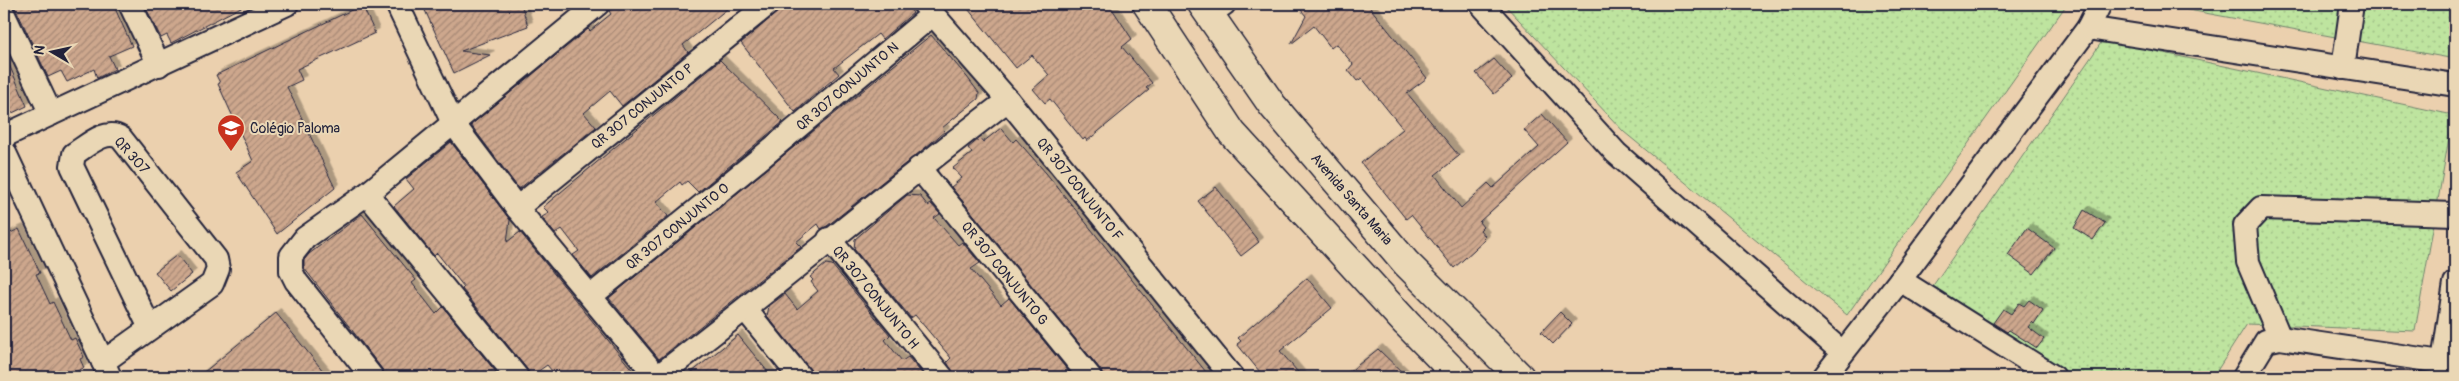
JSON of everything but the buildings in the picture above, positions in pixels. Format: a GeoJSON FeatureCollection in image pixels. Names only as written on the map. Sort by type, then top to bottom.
{"type":"FeatureCollection","features":[{"type":"Feature","properties":{"kind":"main road"},"geometry":{"type":"LineString","coordinates":[[1147,4],[1232,133],[1406,323],[1459,377]]}},
{"type":"Feature","properties":{"kind":"main road","name":"Avenida Santa Maria"},"geometry":{"type":"LineString","coordinates":[[1212,7],[1272,105],[1406,263],[1513,375]]}},
{"type":"Feature","properties":{"kind":"main road"},"geometry":{"type":"LineString","coordinates":[[1406,323],[1430,337],[1479,377]]}},
{"type":"Feature","properties":{"kind":"street"},"geometry":{"type":"LineString","coordinates":[[130,4],[159,65]]}},
{"type":"Feature","properties":{"kind":"street"},"geometry":{"type":"LineString","coordinates":[[397,4],[453,123],[517,208],[657,377],[746,310],[829,240],[1008,100]]}},
{"type":"Feature","properties":{"kind":"street"},"geometry":{"type":"LineString","coordinates":[[372,377],[296,281],[291,270],[291,256],[296,246],[366,194],[598,4]]}},
{"type":"Feature","properties":{"kind":"street","name":"QR 307 CONJUNTO P"},"geometry":{"type":"LineString","coordinates":[[517,208],[768,4]]}},
{"type":"Feature","properties":{"kind":"street"},"geometry":{"type":"LineString","coordinates":[[1481,4],[1616,153],[1842,352]]}},
{"type":"Feature","properties":{"kind":"street"},"geometry":{"type":"LineString","coordinates":[[1824,377],[1900,280],[2088,28],[2100,4]]}},
{"type":"Feature","properties":{"kind":"street"},"geometry":{"type":"LineString","coordinates":[[2343,68],[2352,4]]}},
{"type":"Feature","properties":{"kind":"street"},"geometry":{"type":"LineString","coordinates":[[4,136],[159,65],[276,6]]}},
{"type":"Feature","properties":{"kind":"street","name":"QR 307 CONJUNTO F"},"geometry":{"type":"LineString","coordinates":[[928,9],[1008,100],[1232,377]]}},
{"type":"Feature","properties":{"kind":"street","name":"QR 307 CONJUNTO N"},"geometry":{"type":"LineString","coordinates":[[763,156],[928,9]]}},
{"type":"Feature","properties":{"kind":"street"},"geometry":{"type":"LineString","coordinates":[[4,15],[51,114]]}},
{"type":"Feature","properties":{"kind":"street"},"geometry":{"type":"LineString","coordinates":[[2088,28],[2455,85]]}},
{"type":"Feature","properties":{"kind":"street","name":"QR 307"},"geometry":{"type":"LineString","coordinates":[[106,370],[150,328],[212,284],[218,269],[216,259],[121,138],[114,134],[107,134],[74,154],[72,166],[150,328]]}},
{"type":"Feature","properties":{"kind":"street"},"geometry":{"type":"LineString","coordinates":[[4,151],[106,370]]}},
{"type":"Feature","properties":{"kind":"street","name":"QR 307 CONJUNTO O"},"geometry":{"type":"LineString","coordinates":[[590,296],[763,156]]}},
{"type":"Feature","properties":{"kind":"street","name":"QR 307 CONJUNTO G"},"geometry":{"type":"LineString","coordinates":[[919,168],[1090,377]]}},
{"type":"Feature","properties":{"kind":"street"},"geometry":{"type":"LineString","coordinates":[[366,194],[517,377]]}},
{"type":"Feature","properties":{"kind":"street"},"geometry":{"type":"LineString","coordinates":[[2280,338],[2248,262],[2245,225],[2261,208],[2455,214]]}},
{"type":"Feature","properties":{"kind":"street","name":"QR 307 CONJUNTO H"},"geometry":{"type":"LineString","coordinates":[[829,240],[942,377]]}},
{"type":"Feature","properties":{"kind":"street"},"geometry":{"type":"LineString","coordinates":[[1900,280],[2054,377]]}},
{"type":"Feature","properties":{"kind":"street"},"geometry":{"type":"LineString","coordinates":[[2244,377],[2266,340],[2280,338],[2449,363],[2455,283]]}},
{"type":"Feature","properties":{"kind":"street"},"geometry":{"type":"LineString","coordinates":[[746,310],[800,377]]}},
{"type":"Feature","properties":{"kind":"green space"},"geometry":{"type":"Polygon","coordinates":[[[1504,4],[2067,4],[1847,315],[1624,132],[1504,4]]]}},
{"type":"Feature","properties":{"kind":"green space"},"geometry":{"type":"Polygon","coordinates":[[[2156,4],[2455,4],[2455,59],[2156,4]]]}},
{"type":"Feature","properties":{"kind":"green space"},"geometry":{"type":"Polygon","coordinates":[[[2103,40],[2453,115],[2415,331],[2247,324],[2213,377],[2073,377],[1932,287],[2103,40]]]}},
{"type":"Feature","properties":{"kind":"place","name":"Colégio Paloma"},"geometry":{"type":"Point","coordinates":[231,152]}}]}
